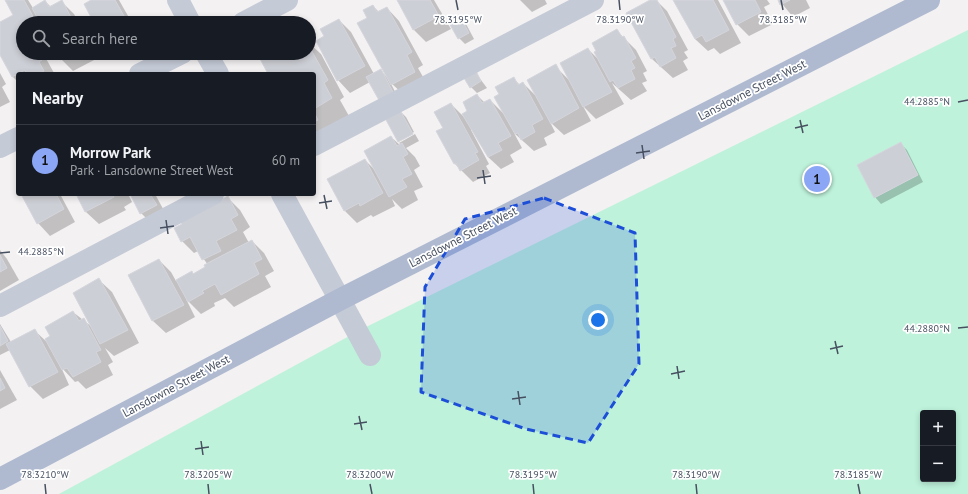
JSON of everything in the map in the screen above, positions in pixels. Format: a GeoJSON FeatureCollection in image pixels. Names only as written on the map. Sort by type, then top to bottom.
{"type":"FeatureCollection","features":[{"type":"Feature","properties":{"kind":"main road","name":"Lansdowne Street West"},"geometry":{"type":"LineString","coordinates":[[0,479],[341,299],[929,0]]}},
{"type":"Feature","properties":{"kind":"street"},"geometry":{"type":"LineString","coordinates":[[178,0],[186,16]]}},
{"type":"Feature","properties":{"kind":"street"},"geometry":{"type":"LineString","coordinates":[[256,16],[286,0]]}},
{"type":"Feature","properties":{"kind":"street"},"geometry":{"type":"LineString","coordinates":[[316,144],[593,0]]}},
{"type":"Feature","properties":{"kind":"street"},"geometry":{"type":"LineString","coordinates":[[144,72],[168,60]]}},
{"type":"Feature","properties":{"kind":"street"},"geometry":{"type":"LineString","coordinates":[[210,60],[217,72]]}},
{"type":"Feature","properties":{"kind":"street"},"geometry":{"type":"LineString","coordinates":[[0,148],[16,139]]}},
{"type":"Feature","properties":{"kind":"street"},"geometry":{"type":"LineString","coordinates":[[0,306],[209,196]]}},
{"type":"Feature","properties":{"kind":"street"},"geometry":{"type":"LineString","coordinates":[[283,196],[341,299],[370,355]]}},
{"type":"Feature","properties":{"kind":"highlighted area"},"geometry":{"type":"Polygon","coordinates":[[[544,198],[635,233],[639,364],[588,443],[526,429],[421,392],[425,287],[465,219],[544,198]]]}},
{"type":"Feature","properties":{"kind":"green space"},"geometry":{"type":"Polygon","coordinates":[[[968,30],[968,494],[59,494],[364,328],[968,30]]]}},
{"type":"Feature","properties":{"kind":"building"},"geometry":{"type":"Polygon","coordinates":[[[5,0],[24,0],[33,16],[16,16],[16,60],[42,60],[39,62],[44,71],[26,72],[25,70],[16,72],[16,75],[12,77],[0,55],[0,22],[13,15],[5,0]]]}},
{"type":"Feature","properties":{"kind":"building"},"geometry":{"type":"Polygon","coordinates":[[[45,0],[49,7],[62,0],[70,16],[36,16],[32,8],[45,0]]]}},
{"type":"Feature","properties":{"kind":"building"},"geometry":{"type":"Polygon","coordinates":[[[91,0],[115,0],[124,16],[90,16],[84,4],[91,0]]]}},
{"type":"Feature","properties":{"kind":"building"},"geometry":{"type":"Polygon","coordinates":[[[397,0],[430,0],[439,16],[413,30],[397,0]]]}},
{"type":"Feature","properties":{"kind":"building"},"geometry":{"type":"Polygon","coordinates":[[[650,0],[657,0],[676,37],[673,39],[676,46],[671,48],[676,58],[660,67],[655,57],[651,59],[626,13],[650,0]]]}},
{"type":"Feature","properties":{"kind":"building"},"geometry":{"type":"Polygon","coordinates":[[[673,0],[713,0],[729,30],[706,42],[702,35],[695,39],[673,0]]]}},
{"type":"Feature","properties":{"kind":"building"},"geometry":{"type":"Polygon","coordinates":[[[723,0],[755,0],[761,12],[736,25],[723,0]]]}},
{"type":"Feature","properties":{"kind":"building"},"geometry":{"type":"Polygon","coordinates":[[[778,0],[790,0],[780,5],[778,0]]]}},
{"type":"Feature","properties":{"kind":"building"},"geometry":{"type":"Polygon","coordinates":[[[373,5],[377,12],[387,7],[412,52],[407,55],[415,72],[391,85],[357,23],[367,18],[363,10],[373,5]]]}},
{"type":"Feature","properties":{"kind":"building"},"geometry":{"type":"Polygon","coordinates":[[[459,15],[469,33],[458,39],[448,21],[459,15]]]}},
{"type":"Feature","properties":{"kind":"building"},"geometry":{"type":"Polygon","coordinates":[[[339,19],[365,66],[337,81],[316,41],[324,36],[320,29],[339,19]]]}},
{"type":"Feature","properties":{"kind":"building"},"geometry":{"type":"Polygon","coordinates":[[[617,29],[622,37],[624,36],[636,58],[631,61],[635,68],[631,70],[635,79],[618,88],[613,80],[610,82],[594,52],[596,51],[592,43],[617,29]]]}},
{"type":"Feature","properties":{"kind":"building"},"geometry":{"type":"Polygon","coordinates":[[[588,48],[612,92],[583,107],[560,63],[588,48]]]}},
{"type":"Feature","properties":{"kind":"building"},"geometry":{"type":"Polygon","coordinates":[[[316,59],[328,80],[324,83],[332,98],[316,108],[316,72],[267,72],[261,60],[316,60],[316,59]]]}},
{"type":"Feature","properties":{"kind":"building"},"geometry":{"type":"Polygon","coordinates":[[[556,64],[579,108],[551,124],[527,80],[556,64]]]}},
{"type":"Feature","properties":{"kind":"building"},"geometry":{"type":"Polygon","coordinates":[[[381,69],[394,94],[380,102],[366,77],[381,69]]]}},
{"type":"Feature","properties":{"kind":"building"},"geometry":{"type":"Polygon","coordinates":[[[476,71],[481,81],[470,88],[464,78],[476,71]]]}},
{"type":"Feature","properties":{"kind":"building"},"geometry":{"type":"Polygon","coordinates":[[[514,77],[518,85],[523,82],[543,119],[532,125],[535,132],[521,140],[518,133],[515,134],[494,97],[499,94],[495,87],[514,77]]]}},
{"type":"Feature","properties":{"kind":"building"},"geometry":{"type":"Polygon","coordinates":[[[477,94],[482,103],[490,99],[511,136],[498,143],[502,150],[488,157],[462,114],[467,111],[463,102],[477,94]]]}},
{"type":"Feature","properties":{"kind":"building"},"geometry":{"type":"Polygon","coordinates":[[[451,103],[478,152],[475,153],[479,160],[460,171],[456,163],[454,164],[436,131],[443,128],[434,112],[451,103]]]}},
{"type":"Feature","properties":{"kind":"building"},"geometry":{"type":"Polygon","coordinates":[[[400,110],[413,134],[398,142],[385,118],[400,110]]]}},
{"type":"Feature","properties":{"kind":"building"},"geometry":{"type":"Polygon","coordinates":[[[391,136],[397,146],[402,143],[408,154],[403,157],[412,174],[402,179],[407,187],[389,197],[364,151],[391,136]]]}},
{"type":"Feature","properties":{"kind":"building"},"geometry":{"type":"Polygon","coordinates":[[[901,142],[918,175],[874,198],[857,165],[901,142]]]}},
{"type":"Feature","properties":{"kind":"building"},"geometry":{"type":"Polygon","coordinates":[[[365,159],[383,193],[360,206],[359,203],[344,211],[327,179],[365,159]]]}},
{"type":"Feature","properties":{"kind":"building"},"geometry":{"type":"Polygon","coordinates":[[[22,196],[57,196],[64,209],[37,224],[22,196]]]}},
{"type":"Feature","properties":{"kind":"building"},"geometry":{"type":"Polygon","coordinates":[[[77,196],[114,197],[85,212],[77,196]]]}},
{"type":"Feature","properties":{"kind":"building"},"geometry":{"type":"Polygon","coordinates":[[[131,196],[151,196],[157,205],[140,214],[131,196]]]}},
{"type":"Feature","properties":{"kind":"building"},"geometry":{"type":"Polygon","coordinates":[[[228,196],[238,215],[231,219],[237,230],[216,241],[221,251],[202,260],[190,237],[181,242],[174,228],[182,224],[181,222],[228,196]]]}},
{"type":"Feature","properties":{"kind":"building"},"geometry":{"type":"Polygon","coordinates":[[[252,240],[262,259],[254,263],[259,274],[221,295],[215,284],[202,291],[204,293],[188,302],[176,280],[192,271],[193,274],[205,267],[204,265],[252,240]]]}},
{"type":"Feature","properties":{"kind":"building"},"geometry":{"type":"Polygon","coordinates":[[[0,255],[7,268],[0,272],[0,255]]]}},
{"type":"Feature","properties":{"kind":"building"},"geometry":{"type":"Polygon","coordinates":[[[159,259],[184,305],[152,321],[128,275],[159,259]]]}},
{"type":"Feature","properties":{"kind":"building"},"geometry":{"type":"Polygon","coordinates":[[[99,278],[128,330],[100,344],[73,293],[99,278]]]}},
{"type":"Feature","properties":{"kind":"building"},"geometry":{"type":"Polygon","coordinates":[[[73,311],[79,321],[84,318],[101,350],[96,352],[101,362],[73,377],[67,368],[62,370],[45,339],[50,336],[45,327],[73,311]]]}},
{"type":"Feature","properties":{"kind":"building"},"geometry":{"type":"Polygon","coordinates":[[[0,326],[8,341],[0,346],[0,326]]]}},
{"type":"Feature","properties":{"kind":"building"},"geometry":{"type":"Polygon","coordinates":[[[35,329],[58,372],[29,387],[6,344],[35,329]]]}},
{"type":"Feature","properties":{"kind":"building"},"geometry":{"type":"Polygon","coordinates":[[[0,378],[5,388],[0,391],[0,378]]]}},
{"type":"Feature","properties":{"kind":"place","name":"Morrow Park"},"geometry":{"type":"Point","coordinates":[817,179]}}]}
